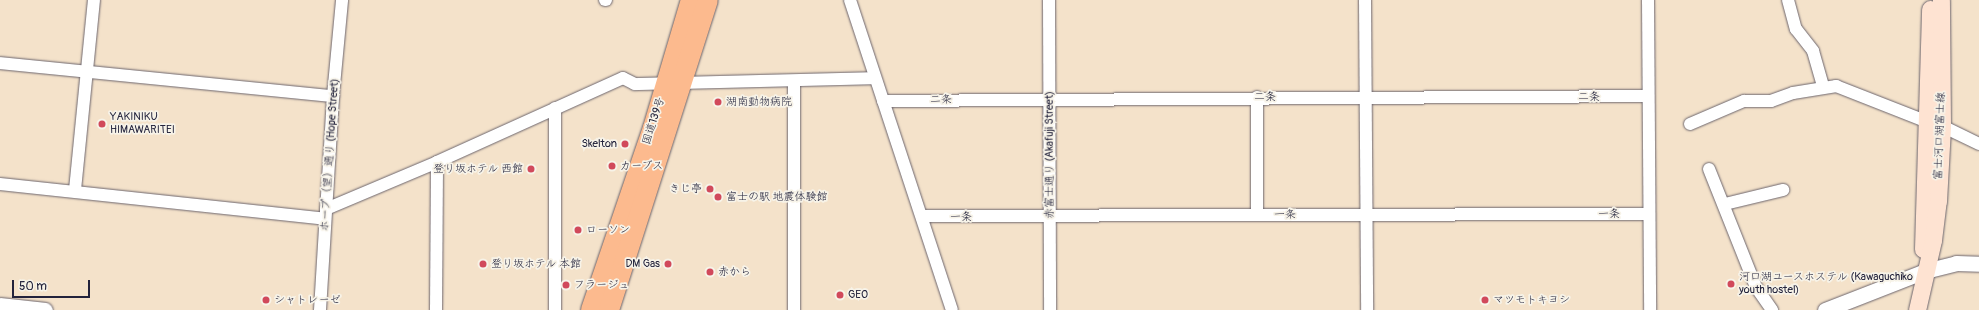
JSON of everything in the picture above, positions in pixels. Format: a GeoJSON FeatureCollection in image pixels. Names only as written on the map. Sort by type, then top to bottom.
{"type":"FeatureCollection","features":[{"type":"Feature","properties":{"kind":"highway","name":"国道139号"},"geometry":{"type":"LineString","coordinates":[[609,310],[675,83],[691,0]]}},
{"type":"Feature","properties":{"kind":"highway","name":"国道139号"},"geometry":{"type":"LineString","coordinates":[[591,310],[675,83],[708,0]]}},
{"type":"Feature","properties":{"kind":"main road","name":"富士河口湖富士線"},"geometry":{"type":"LineString","coordinates":[[1930,0],[1935,124]]}},
{"type":"Feature","properties":{"kind":"main road","name":"富士河口湖富士線"},"geometry":{"type":"LineString","coordinates":[[1918,310],[1925,271],[1922,241],[1935,124],[1941,0]]}},
{"type":"Feature","properties":{"kind":"street"},"geometry":{"type":"LineString","coordinates":[[74,190],[94,0]]}},
{"type":"Feature","properties":{"kind":"street","name":"ホープ（望）通り (Hope Street)"},"geometry":{"type":"LineString","coordinates":[[320,310],[333,96],[342,0]]}},
{"type":"Feature","properties":{"kind":"street"},"geometry":{"type":"LineString","coordinates":[[850,0],[952,310]]}},
{"type":"Feature","properties":{"kind":"street","name":"赤富士通り (Akafuji Street)"},"geometry":{"type":"LineString","coordinates":[[1049,0],[1050,310]]}},
{"type":"Feature","properties":{"kind":"street"},"geometry":{"type":"LineString","coordinates":[[1365,0],[1367,98],[1367,310]]}},
{"type":"Feature","properties":{"kind":"street"},"geometry":{"type":"LineString","coordinates":[[1648,0],[1650,310]]}},
{"type":"Feature","properties":{"kind":"street"},"geometry":{"type":"LineString","coordinates":[[1788,0],[1796,28],[1813,51],[1823,87]]}},
{"type":"Feature","properties":{"kind":"street"},"geometry":{"type":"LineString","coordinates":[[0,63],[333,96]]}},
{"type":"Feature","properties":{"kind":"street"},"geometry":{"type":"LineString","coordinates":[[0,184],[326,214],[623,78],[635,84],[875,78]]}},
{"type":"Feature","properties":{"kind":"street"},"geometry":{"type":"LineString","coordinates":[[794,81],[794,310]]}},
{"type":"Feature","properties":{"kind":"street"},"geometry":{"type":"LineString","coordinates":[[1690,124],[1744,101],[1771,101],[1793,93],[1823,87],[1845,89],[1935,124],[1979,144]]}},
{"type":"Feature","properties":{"kind":"street","name":"二条"},"geometry":{"type":"LineString","coordinates":[[883,101],[1257,97],[1367,98],[1648,96]]}},
{"type":"Feature","properties":{"kind":"street"},"geometry":{"type":"LineString","coordinates":[[1257,97],[1257,215]]}},
{"type":"Feature","properties":{"kind":"street"},"geometry":{"type":"LineString","coordinates":[[555,310],[556,108]]}},
{"type":"Feature","properties":{"kind":"street"},"geometry":{"type":"LineString","coordinates":[[436,310],[437,162]]}},
{"type":"Feature","properties":{"kind":"street"},"geometry":{"type":"LineString","coordinates":[[1709,169],[1725,204],[1736,242],[1756,287],[1772,310]]}},
{"type":"Feature","properties":{"kind":"street"},"geometry":{"type":"LineString","coordinates":[[1725,204],[1783,190]]}},
{"type":"Feature","properties":{"kind":"street","name":"一条"},"geometry":{"type":"LineString","coordinates":[[922,216],[1050,217],[1367,214],[1649,214]]}},
{"type":"Feature","properties":{"kind":"street"},"geometry":{"type":"LineString","coordinates":[[1825,310],[1925,271],[1956,263],[1979,264]]}},
{"type":"Feature","properties":{"kind":"street"},"geometry":{"type":"LineString","coordinates":[[0,305],[45,310]]}},
{"type":"Feature","properties":{"kind":"place","name":"湖南動物病院"},"geometry":{"type":"Point","coordinates":[718,102]}},
{"type":"Feature","properties":{"kind":"place","name":"YAKINIKU HIMAWARITEI"},"geometry":{"type":"Point","coordinates":[102,124]}},
{"type":"Feature","properties":{"kind":"place","name":"Skelton"},"geometry":{"type":"Point","coordinates":[625,144]}},
{"type":"Feature","properties":{"kind":"place","name":"カーブス"},"geometry":{"type":"Point","coordinates":[612,166]}},
{"type":"Feature","properties":{"kind":"place","name":"登り坂ホテル 西館"},"geometry":{"type":"Point","coordinates":[531,169]}},
{"type":"Feature","properties":{"kind":"place","name":"きじ亭"},"geometry":{"type":"Point","coordinates":[710,189]}},
{"type":"Feature","properties":{"kind":"place","name":"富士の駅 地震体験館"},"geometry":{"type":"Point","coordinates":[718,197]}},
{"type":"Feature","properties":{"kind":"place","name":"ローソン"},"geometry":{"type":"Point","coordinates":[578,230]}},
{"type":"Feature","properties":{"kind":"place","name":"登り坂ホテル 本館"},"geometry":{"type":"Point","coordinates":[483,264]}},
{"type":"Feature","properties":{"kind":"place","name":"DM Gas"},"geometry":{"type":"Point","coordinates":[668,264]}},
{"type":"Feature","properties":{"kind":"place","name":"赤から"},"geometry":{"type":"Point","coordinates":[710,272]}},
{"type":"Feature","properties":{"kind":"place","name":"河口湖ユースホステル (Kawaguchiko youth hostel)"},"geometry":{"type":"Point","coordinates":[1731,284]}},
{"type":"Feature","properties":{"kind":"place","name":"フラージュ"},"geometry":{"type":"Point","coordinates":[566,285]}},
{"type":"Feature","properties":{"kind":"place","name":"GEO"},"geometry":{"type":"Point","coordinates":[840,295]}},
{"type":"Feature","properties":{"kind":"place","name":"シャトレーゼ"},"geometry":{"type":"Point","coordinates":[266,300]}},
{"type":"Feature","properties":{"kind":"place","name":"マツモトキヨシ"},"geometry":{"type":"Point","coordinates":[1485,300]}}]}
